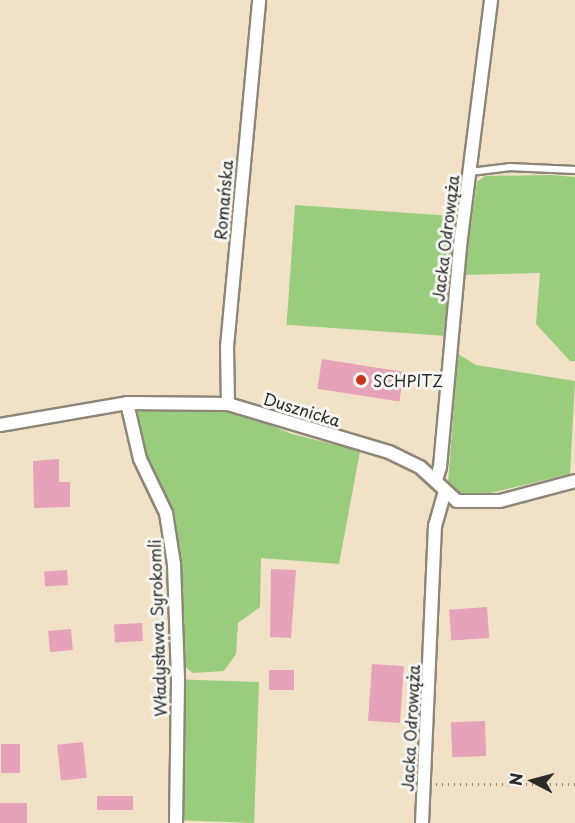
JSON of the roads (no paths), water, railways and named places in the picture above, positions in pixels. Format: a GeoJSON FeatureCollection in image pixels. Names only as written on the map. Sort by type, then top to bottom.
{"type":"FeatureCollection","features":[{"type":"Feature","properties":{"kind":"street","name":"Romańska"},"geometry":{"type":"LineString","coordinates":[[228,404],[227,347],[259,0]]}},
{"type":"Feature","properties":{"kind":"street","name":"Jacka Odrowąża"},"geometry":{"type":"LineString","coordinates":[[436,480],[440,467],[450,344],[491,0]]}},
{"type":"Feature","properties":{"kind":"street","name":"Dusznicka"},"geometry":{"type":"LineString","coordinates":[[0,425],[127,403],[228,404],[389,452],[436,480],[445,492]]}},
{"type":"Feature","properties":{"kind":"street","name":"Władysława Syrokomli"},"geometry":{"type":"LineString","coordinates":[[127,403],[140,459],[166,513],[174,564],[178,681],[176,823]]}},
{"type":"Feature","properties":{"kind":"street"},"geometry":{"type":"LineString","coordinates":[[445,492],[457,501],[476,504],[575,481]]}},
{"type":"Feature","properties":{"kind":"street","name":"Jacka Odrowąża"},"geometry":{"type":"LineString","coordinates":[[422,823],[435,526],[445,492]]}},
{"type":"Feature","properties":{"kind":"lane"},"geometry":{"type":"LineString","coordinates":[[470,172],[509,167],[575,170]]}},
{"type":"Feature","properties":{"kind":"place","name":"SCHPITZ"},"geometry":{"type":"Point","coordinates":[361,380]}}]}
